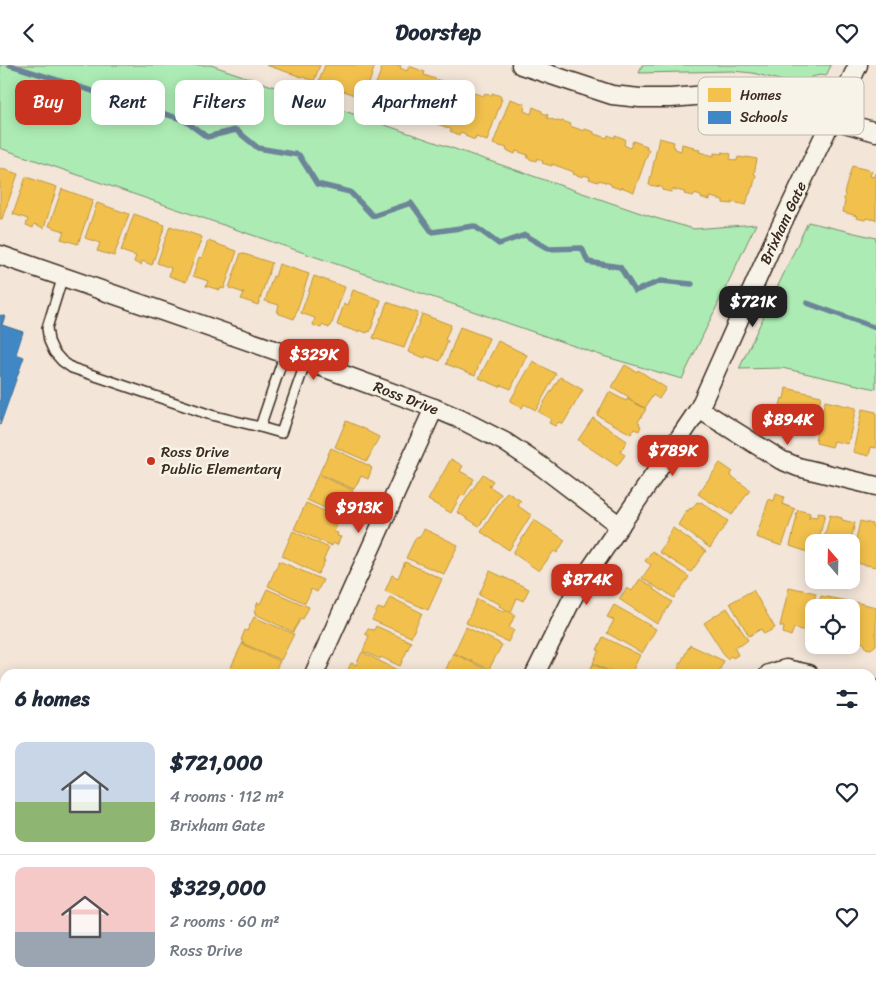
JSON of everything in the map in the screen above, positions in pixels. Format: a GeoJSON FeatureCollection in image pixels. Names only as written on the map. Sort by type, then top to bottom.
{"type":"FeatureCollection","features":[{"type":"Feature","properties":{"kind":"street"},"geometry":{"type":"LineString","coordinates":[[521,65],[612,95],[640,98],[698,95]]}},
{"type":"Feature","properties":{"kind":"street","name":"Brixham Gate"},"geometry":{"type":"LineString","coordinates":[[852,77],[858,65]]}},
{"type":"Feature","properties":{"kind":"street","name":"Brixham Gate"},"geometry":{"type":"LineString","coordinates":[[537,669],[572,599],[602,551],[700,409],[777,234],[823,135]]}},
{"type":"Feature","properties":{"kind":"street","name":"Ross Drive"},"geometry":{"type":"LineString","coordinates":[[0,255],[285,353],[434,408],[476,427],[511,446],[541,466],[620,527]]}},
{"type":"Feature","properties":{"kind":"street"},"geometry":{"type":"LineString","coordinates":[[316,669],[434,408]]}},
{"type":"Feature","properties":{"kind":"street"},"geometry":{"type":"LineString","coordinates":[[700,409],[781,460],[798,467],[876,485]]}},
{"type":"Feature","properties":{"kind":"lane"},"geometry":{"type":"LineString","coordinates":[[63,277],[47,328],[49,341],[54,352],[72,368],[211,415],[281,433],[306,361]]}},
{"type":"Feature","properties":{"kind":"lane"},"geometry":{"type":"LineString","coordinates":[[260,427],[285,353]]}},
{"type":"Feature","properties":{"kind":"green space"},"geometry":{"type":"Polygon","coordinates":[[[0,65],[211,65],[255,80],[175,80],[175,125],[264,125],[264,83],[274,87],[274,125],[344,125],[344,111],[354,114],[354,125],[385,125],[652,217],[694,229],[756,224],[682,379],[603,356],[0,148],[0,65]]]}},
{"type":"Feature","properties":{"kind":"green space"},"geometry":{"type":"Polygon","coordinates":[[[642,65],[831,65],[826,76],[811,77],[768,77],[732,71],[639,73],[642,65]]]}},
{"type":"Feature","properties":{"kind":"green space"},"geometry":{"type":"Polygon","coordinates":[[[808,222],[876,238],[876,389],[782,368],[739,369],[808,222]]]}},
{"type":"Feature","properties":{"kind":"building: Homes"},"geometry":{"type":"Polygon","coordinates":[[[266,65],[320,65],[314,80],[266,65]]]}},
{"type":"Feature","properties":{"kind":"building: Homes"},"geometry":{"type":"Polygon","coordinates":[[[325,65],[375,65],[370,80],[354,80],[354,95],[344,91],[344,80],[319,80],[325,65]]]}},
{"type":"Feature","properties":{"kind":"building: Homes"},"geometry":{"type":"Polygon","coordinates":[[[383,65],[400,65],[400,68],[407,71],[409,66],[425,72],[424,75],[438,80],[377,80],[383,65]]]}},
{"type":"Feature","properties":{"kind":"building: Homes"},"geometry":{"type":"Polygon","coordinates":[[[475,93],[483,96],[485,93],[491,96],[492,93],[501,96],[500,99],[502,99],[487,141],[476,137],[475,140],[460,132],[459,135],[450,131],[451,129],[440,125],[475,125],[475,93]]]}},
{"type":"Feature","properties":{"kind":"building: Homes"},"geometry":{"type":"Polygon","coordinates":[[[510,99],[525,104],[524,111],[531,114],[533,107],[548,115],[547,118],[571,124],[570,126],[584,131],[585,129],[607,138],[608,135],[615,138],[615,135],[625,139],[624,145],[630,148],[633,141],[647,146],[646,149],[649,150],[634,192],[621,187],[620,189],[611,186],[611,184],[599,180],[598,182],[589,179],[590,177],[584,175],[583,177],[573,174],[574,172],[552,164],[552,166],[542,163],[543,161],[537,158],[536,161],[527,158],[528,155],[516,151],[515,154],[506,150],[507,148],[493,144],[510,99]]]}},
{"type":"Feature","properties":{"kind":"building: Homes"},"geometry":{"type":"Polygon","coordinates":[[[659,138],[674,142],[673,146],[675,149],[681,151],[682,144],[694,147],[693,149],[700,150],[699,152],[714,156],[714,153],[722,154],[722,152],[731,154],[730,159],[737,161],[738,157],[757,159],[754,174],[756,175],[746,205],[732,202],[732,204],[723,203],[723,200],[710,197],[710,200],[694,194],[693,196],[684,194],[685,192],[672,189],[671,192],[662,190],[662,187],[649,185],[659,138]]]}},
{"type":"Feature","properties":{"kind":"building: Homes"},"geometry":{"type":"Polygon","coordinates":[[[852,166],[872,171],[870,176],[874,177],[876,173],[876,220],[856,218],[857,216],[843,212],[844,193],[852,166]]]}},
{"type":"Feature","properties":{"kind":"building: Homes"},"geometry":{"type":"Polygon","coordinates":[[[0,168],[18,174],[2,219],[0,219],[0,168]]]}},
{"type":"Feature","properties":{"kind":"building: Homes"},"geometry":{"type":"Polygon","coordinates":[[[26,177],[57,187],[44,228],[34,224],[33,228],[26,225],[28,219],[13,214],[26,177]]]}},
{"type":"Feature","properties":{"kind":"building: Homes"},"geometry":{"type":"Polygon","coordinates":[[[62,189],[93,200],[78,244],[61,239],[64,231],[49,226],[62,189]]]}},
{"type":"Feature","properties":{"kind":"building: Homes"},"geometry":{"type":"Polygon","coordinates":[[[97,203],[129,214],[114,256],[97,251],[100,243],[85,238],[97,203]]]}},
{"type":"Feature","properties":{"kind":"building: Homes"},"geometry":{"type":"Polygon","coordinates":[[[134,214],[165,225],[152,265],[142,261],[141,265],[134,262],[136,256],[121,251],[134,214]]]}},
{"type":"Feature","properties":{"kind":"building: Homes"},"geometry":{"type":"Polygon","coordinates":[[[170,226],[202,237],[186,282],[169,276],[171,268],[157,263],[170,226]]]}},
{"type":"Feature","properties":{"kind":"building: Homes"},"geometry":{"type":"Polygon","coordinates":[[[208,241],[237,251],[224,289],[221,288],[220,290],[206,286],[208,281],[193,276],[199,257],[202,258],[208,241]]]}},
{"type":"Feature","properties":{"kind":"building: Homes"},"geometry":{"type":"Polygon","coordinates":[[[241,253],[272,263],[258,305],[241,299],[244,293],[229,288],[241,253]]]}},
{"type":"Feature","properties":{"kind":"building: Homes"},"geometry":{"type":"Polygon","coordinates":[[[279,264],[309,274],[294,319],[277,313],[279,305],[265,301],[279,264]]]}},
{"type":"Feature","properties":{"kind":"building: Homes"},"geometry":{"type":"Polygon","coordinates":[[[314,276],[345,287],[329,328],[322,325],[321,328],[313,325],[315,318],[301,313],[314,276]]]}},
{"type":"Feature","properties":{"kind":"building: Homes"},"geometry":{"type":"Polygon","coordinates":[[[353,290],[381,300],[370,332],[368,331],[367,333],[359,330],[358,332],[337,325],[344,304],[348,305],[353,290]]]}},
{"type":"Feature","properties":{"kind":"building: Homes"},"geometry":{"type":"Polygon","coordinates":[[[387,302],[418,313],[404,348],[373,338],[387,302]]]}},
{"type":"Feature","properties":{"kind":"building: Homes"},"geometry":{"type":"Polygon","coordinates":[[[422,314],[451,325],[445,340],[448,341],[440,361],[408,352],[422,314]]]}},
{"type":"Feature","properties":{"kind":"building: Homes"},"geometry":{"type":"Polygon","coordinates":[[[460,327],[489,338],[475,375],[446,364],[460,327]]]}},
{"type":"Feature","properties":{"kind":"building: Homes"},"geometry":{"type":"Polygon","coordinates":[[[498,341],[527,355],[511,389],[501,385],[500,387],[479,378],[498,341]]]}},
{"type":"Feature","properties":{"kind":"building: Homes"},"geometry":{"type":"Polygon","coordinates":[[[533,361],[556,374],[536,410],[524,404],[522,408],[510,401],[533,361]]]}},
{"type":"Feature","properties":{"kind":"building: Homes"},"geometry":{"type":"Polygon","coordinates":[[[625,365],[637,372],[638,370],[666,388],[659,399],[653,395],[645,408],[628,399],[629,397],[612,387],[625,365]]]}},
{"type":"Feature","properties":{"kind":"building: Homes"},"geometry":{"type":"Polygon","coordinates":[[[560,377],[583,390],[563,424],[559,422],[555,426],[549,423],[551,419],[538,412],[560,377]]]}},
{"type":"Feature","properties":{"kind":"building: Homes"},"geometry":{"type":"Polygon","coordinates":[[[786,388],[821,396],[813,432],[774,423],[776,416],[780,417],[781,411],[779,410],[786,388]]]}},
{"type":"Feature","properties":{"kind":"building: Homes"},"geometry":{"type":"Polygon","coordinates":[[[609,392],[646,409],[638,422],[641,426],[639,431],[634,429],[631,434],[597,415],[609,392]]]}},
{"type":"Feature","properties":{"kind":"building: Homes"},"geometry":{"type":"Polygon","coordinates":[[[825,401],[856,408],[848,444],[834,441],[832,447],[816,443],[817,439],[815,439],[825,401]]]}},
{"type":"Feature","properties":{"kind":"building: Homes"},"geometry":{"type":"Polygon","coordinates":[[[862,409],[876,412],[876,448],[871,447],[869,456],[853,452],[862,409]]]}},
{"type":"Feature","properties":{"kind":"building: Homes"},"geometry":{"type":"Polygon","coordinates":[[[593,418],[627,441],[620,452],[625,455],[617,466],[578,440],[593,418]]]}},
{"type":"Feature","properties":{"kind":"building: Homes"},"geometry":{"type":"Polygon","coordinates":[[[346,421],[379,437],[367,461],[335,447],[346,421]]]}},
{"type":"Feature","properties":{"kind":"building: Homes"},"geometry":{"type":"Polygon","coordinates":[[[331,448],[370,466],[372,468],[368,479],[361,476],[354,489],[319,474],[331,448]]]}},
{"type":"Feature","properties":{"kind":"building: Homes"},"geometry":{"type":"Polygon","coordinates":[[[451,459],[463,466],[460,471],[474,479],[464,496],[461,495],[451,513],[428,500],[451,459]]]}},
{"type":"Feature","properties":{"kind":"building: Homes"},"geometry":{"type":"Polygon","coordinates":[[[720,463],[733,472],[730,475],[750,490],[732,515],[698,494],[720,463]]]}},
{"type":"Feature","properties":{"kind":"building: Homes"},"geometry":{"type":"Polygon","coordinates":[[[483,474],[493,481],[489,486],[501,494],[479,526],[457,512],[483,474]]]}},
{"type":"Feature","properties":{"kind":"building: Homes"},"geometry":{"type":"Polygon","coordinates":[[[318,475],[353,490],[348,504],[354,507],[349,519],[307,500],[318,475]]]}},
{"type":"Feature","properties":{"kind":"building: Homes"},"geometry":{"type":"Polygon","coordinates":[[[507,492],[521,501],[518,506],[531,515],[509,550],[481,532],[507,492]]]}},
{"type":"Feature","properties":{"kind":"building: Homes"},"geometry":{"type":"Polygon","coordinates":[[[776,494],[784,497],[782,504],[795,509],[782,546],[756,537],[769,499],[774,501],[776,494]]]}},
{"type":"Feature","properties":{"kind":"building: Homes"},"geometry":{"type":"Polygon","coordinates":[[[697,502],[701,502],[728,521],[710,548],[678,525],[687,510],[692,509],[697,502]]]}},
{"type":"Feature","properties":{"kind":"building: Homes"},"geometry":{"type":"Polygon","coordinates":[[[306,503],[340,518],[334,532],[338,533],[337,536],[341,537],[337,545],[333,543],[332,546],[294,529],[306,503]]]}},
{"type":"Feature","properties":{"kind":"building: Homes"},"geometry":{"type":"Polygon","coordinates":[[[798,510],[810,513],[809,519],[810,516],[817,517],[818,513],[825,514],[820,534],[805,534],[805,551],[790,546],[798,510]]]}},
{"type":"Feature","properties":{"kind":"building: Homes"},"geometry":{"type":"Polygon","coordinates":[[[830,515],[855,523],[852,534],[825,534],[830,515]]]}},
{"type":"Feature","properties":{"kind":"building: Homes"},"geometry":{"type":"Polygon","coordinates":[[[534,520],[565,540],[557,553],[554,551],[539,571],[513,553],[534,520]]]}},
{"type":"Feature","properties":{"kind":"building: Homes"},"geometry":{"type":"Polygon","coordinates":[[[860,521],[876,527],[876,567],[860,564],[860,534],[857,534],[860,521]]]}},
{"type":"Feature","properties":{"kind":"building: Homes"},"geometry":{"type":"Polygon","coordinates":[[[673,528],[706,551],[691,572],[659,552],[668,540],[666,539],[673,528]]]}},
{"type":"Feature","properties":{"kind":"building: Homes"},"geometry":{"type":"Polygon","coordinates":[[[424,529],[458,545],[444,574],[406,558],[416,537],[419,538],[424,529]]]}},
{"type":"Feature","properties":{"kind":"building: Homes"},"geometry":{"type":"Polygon","coordinates":[[[293,531],[329,548],[318,574],[282,556],[293,531]]]}},
{"type":"Feature","properties":{"kind":"building: Homes"},"geometry":{"type":"Polygon","coordinates":[[[652,551],[689,577],[674,598],[642,578],[651,565],[645,561],[652,551]]]}},
{"type":"Feature","properties":{"kind":"building: Homes"},"geometry":{"type":"Polygon","coordinates":[[[279,561],[323,580],[317,592],[311,589],[305,603],[268,586],[279,561]]]}},
{"type":"Feature","properties":{"kind":"building: Homes"},"geometry":{"type":"Polygon","coordinates":[[[405,562],[442,579],[428,610],[385,591],[392,575],[398,578],[405,562]]]}},
{"type":"Feature","properties":{"kind":"building: Homes"},"geometry":{"type":"Polygon","coordinates":[[[490,571],[529,589],[523,601],[517,598],[511,612],[499,606],[500,604],[479,595],[490,571]]]}},
{"type":"Feature","properties":{"kind":"building: Homes"},"geometry":{"type":"Polygon","coordinates":[[[640,579],[672,602],[657,624],[619,599],[627,588],[632,591],[640,579]]]}},
{"type":"Feature","properties":{"kind":"building: Homes"},"geometry":{"type":"Polygon","coordinates":[[[789,587],[816,593],[815,599],[805,599],[805,631],[794,628],[791,636],[783,633],[784,627],[780,626],[789,587]]]}},
{"type":"Feature","properties":{"kind":"building: Homes"},"geometry":{"type":"Polygon","coordinates":[[[267,589],[309,607],[303,619],[300,618],[293,632],[255,614],[258,602],[260,604],[267,589]]]}},
{"type":"Feature","properties":{"kind":"building: Homes"},"geometry":{"type":"Polygon","coordinates":[[[753,590],[775,628],[764,634],[761,629],[749,636],[730,603],[753,590]]]}},
{"type":"Feature","properties":{"kind":"building: Homes"},"geometry":{"type":"Polygon","coordinates":[[[821,596],[837,599],[820,599],[821,596]]]}},
{"type":"Feature","properties":{"kind":"building: Homes"},"geometry":{"type":"Polygon","coordinates":[[[390,597],[422,613],[411,637],[372,620],[378,608],[384,610],[390,597]]]}},
{"type":"Feature","properties":{"kind":"building: Homes"},"geometry":{"type":"Polygon","coordinates":[[[477,599],[515,615],[509,628],[514,630],[508,642],[466,623],[477,599]]]}},
{"type":"Feature","properties":{"kind":"building: Homes"},"geometry":{"type":"Polygon","coordinates":[[[860,603],[876,607],[876,645],[871,649],[866,648],[864,643],[860,642],[860,603]]]}},
{"type":"Feature","properties":{"kind":"building: Homes"},"geometry":{"type":"Polygon","coordinates":[[[614,605],[656,629],[642,653],[607,633],[614,620],[607,617],[614,605]]]}},
{"type":"Feature","properties":{"kind":"building: Homes"},"geometry":{"type":"Polygon","coordinates":[[[727,608],[748,640],[740,646],[734,647],[738,655],[727,659],[704,623],[727,608]]]}},
{"type":"Feature","properties":{"kind":"building: Homes"},"geometry":{"type":"Polygon","coordinates":[[[254,617],[294,634],[281,660],[242,643],[243,641],[241,640],[245,630],[247,631],[254,617]]]}},
{"type":"Feature","properties":{"kind":"building: Homes"},"geometry":{"type":"Polygon","coordinates":[[[376,626],[411,642],[400,666],[363,651],[369,636],[365,634],[368,629],[374,630],[376,626]]]}},
{"type":"Feature","properties":{"kind":"building: Homes"},"geometry":{"type":"Polygon","coordinates":[[[466,627],[502,645],[489,669],[454,653],[466,627]]]}},
{"type":"Feature","properties":{"kind":"building: Homes"},"geometry":{"type":"Polygon","coordinates":[[[603,637],[640,655],[633,669],[605,669],[593,663],[599,650],[597,650],[603,637]]]}},
{"type":"Feature","properties":{"kind":"building: Homes"},"geometry":{"type":"Polygon","coordinates":[[[242,644],[280,661],[276,669],[230,669],[242,644]]]}},
{"type":"Feature","properties":{"kind":"building: Homes"},"geometry":{"type":"Polygon","coordinates":[[[690,645],[724,661],[720,669],[678,668],[690,645]]]}},
{"type":"Feature","properties":{"kind":"building: Homes"},"geometry":{"type":"Polygon","coordinates":[[[362,652],[395,669],[348,669],[351,663],[356,665],[362,652]]]}},
{"type":"Feature","properties":{"kind":"building: Homes"},"geometry":{"type":"Polygon","coordinates":[[[453,653],[485,669],[446,669],[453,653]]]}},
{"type":"Feature","properties":{"kind":"building: Homes"},"geometry":{"type":"Polygon","coordinates":[[[593,664],[602,669],[590,669],[593,664]]]}},
{"type":"Feature","properties":{"kind":"building: Schools"},"geometry":{"type":"Polygon","coordinates":[[[0,315],[5,316],[2,325],[23,332],[16,354],[24,357],[0,425],[0,315]]]}},
{"type":"Feature","properties":{"kind":"waterway"},"geometry":{"type":"LineString","coordinates":[[10,65],[184,120],[207,137],[236,130],[258,148],[299,155],[317,184],[350,192],[373,216],[411,203],[432,232],[474,226],[499,244],[525,235],[549,249],[582,248],[588,262],[620,267],[635,291],[661,281],[692,284]]}},
{"type":"Feature","properties":{"kind":"waterway"},"geometry":{"type":"LineString","coordinates":[[807,303],[876,328]]}},
{"type":"Feature","properties":{"kind":"place","name":"Ross Drive Public Elementary"},"geometry":{"type":"Point","coordinates":[151,461]}}]}
